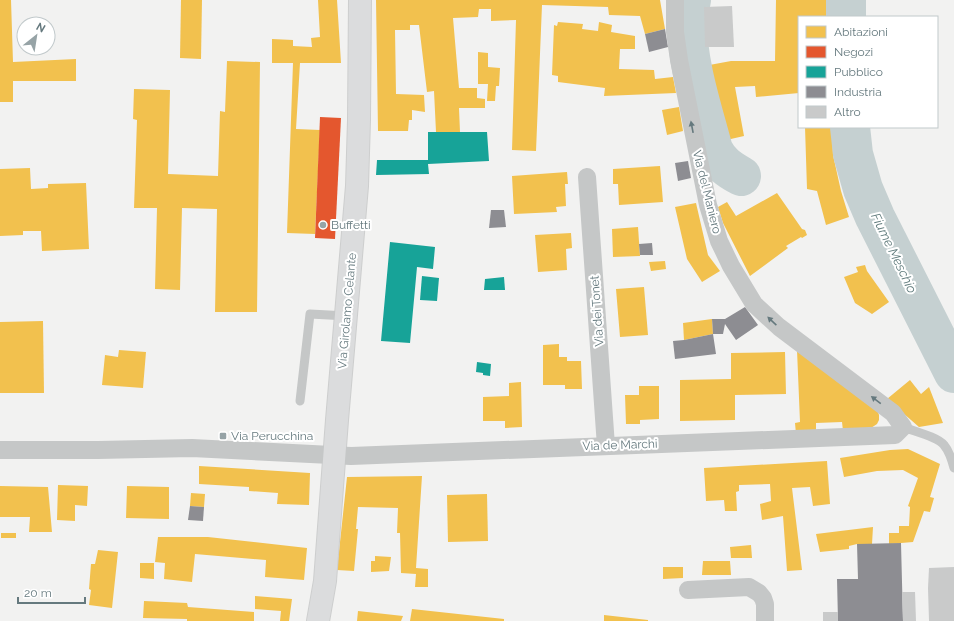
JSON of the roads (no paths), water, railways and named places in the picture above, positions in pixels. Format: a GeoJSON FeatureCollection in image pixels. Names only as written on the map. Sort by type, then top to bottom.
{"type":"FeatureCollection","features":[{"type":"Feature","properties":{"kind":"main road","name":"Via Girolamo Celante"},"geometry":{"type":"LineString","coordinates":[[318,621],[325,581],[357,179],[360,0]]}},
{"type":"Feature","properties":{"kind":"street","name":"Via del Maniero"},"geometry":{"type":"LineString","coordinates":[[675,0],[675,32],[678,60],[708,204],[719,240],[731,266],[754,304],[774,322],[893,413],[903,427]]}},
{"type":"Feature","properties":{"kind":"street","name":"Via dei Tonet"},"geometry":{"type":"LineString","coordinates":[[587,177],[606,446]]}},
{"type":"Feature","properties":{"kind":"street","name":"Via de Marchi"},"geometry":{"type":"LineString","coordinates":[[334,455],[351,456],[895,435],[903,427]]}},
{"type":"Feature","properties":{"kind":"street"},"geometry":{"type":"LineString","coordinates":[[0,450],[192,448],[334,455]]}},
{"type":"Feature","properties":{"kind":"street"},"geometry":{"type":"LineString","coordinates":[[688,590],[749,587],[759,593],[763,598],[765,604],[765,621]]}},
{"type":"Feature","properties":{"kind":"lane"},"geometry":{"type":"LineString","coordinates":[[300,401],[310,314],[347,316]]}},
{"type":"Feature","properties":{"kind":"lane"},"geometry":{"type":"LineString","coordinates":[[903,427],[938,440],[944,444],[952,460],[954,468]]}},
{"type":"Feature","properties":{"kind":"waterway"},"geometry":{"type":"LineString","coordinates":[[691,0],[687,21],[692,70],[713,150],[718,159],[732,171],[741,176]]}},
{"type":"Feature","properties":{"kind":"waterway","name":"Fiume Meschio"},"geometry":{"type":"LineString","coordinates":[[846,0],[846,16]]}},
{"type":"Feature","properties":{"kind":"waterway","name":"Fiume Meschio"},"geometry":{"type":"LineString","coordinates":[[850,128],[853,154],[863,189],[875,217],[954,373]]}},
{"type":"Feature","properties":{"kind":"place","name":"Buffetti"},"geometry":{"type":"Point","coordinates":[323,225]}},
{"type":"Feature","properties":{"kind":"place","name":"Via Perucchina"},"geometry":{"type":"Point","coordinates":[223,436]}}]}
